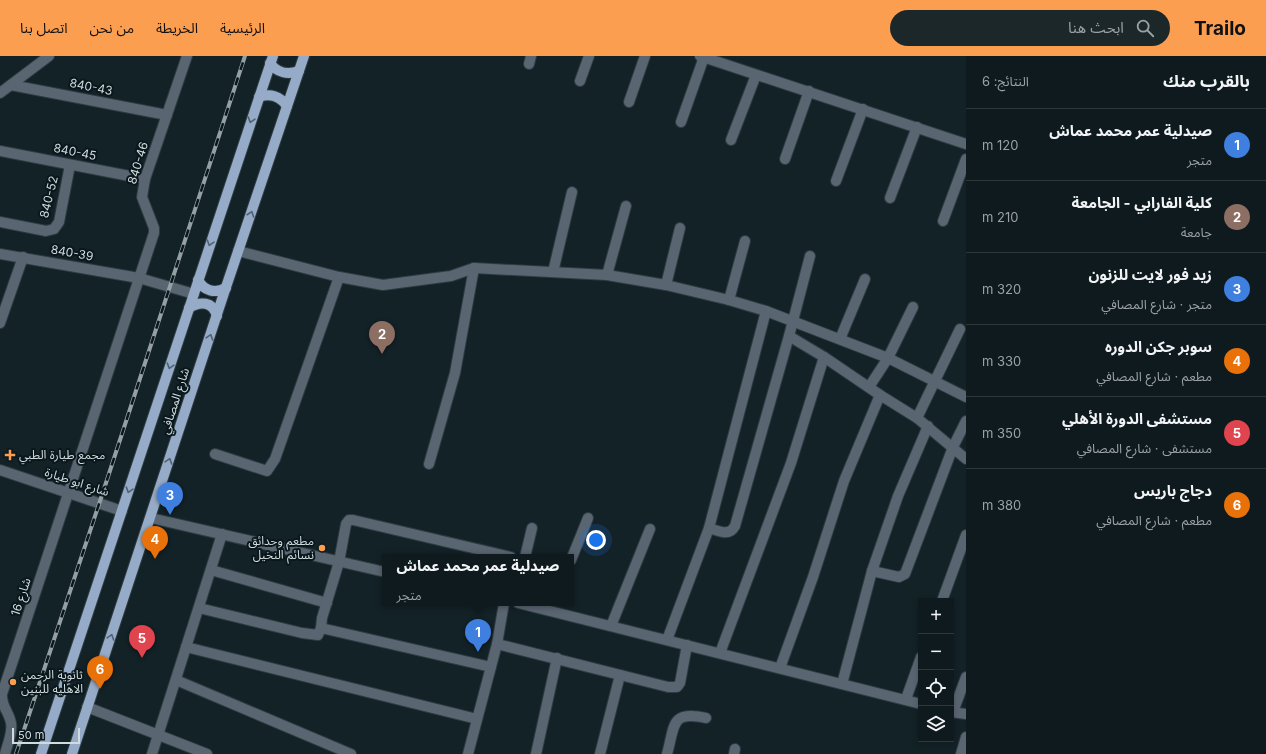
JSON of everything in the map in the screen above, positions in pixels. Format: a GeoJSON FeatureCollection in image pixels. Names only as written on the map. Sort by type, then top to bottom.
{"type":"FeatureCollection","features":[{"type":"Feature","properties":{"kind":"main road","name":"شارع المصافي"},"geometry":{"type":"LineString","coordinates":[[72,754],[304,56]]}},
{"type":"Feature","properties":{"kind":"main road","name":"شارع المصافي"},"geometry":{"type":"LineString","coordinates":[[41,754],[271,59]]}},
{"type":"Feature","properties":{"kind":"main road"},"geometry":{"type":"LineString","coordinates":[[271,59],[276,69],[281,72],[293,73],[299,71]]}},
{"type":"Feature","properties":{"kind":"main road"},"geometry":{"type":"LineString","coordinates":[[259,97],[267,95],[273,96],[283,101],[287,106]]}},
{"type":"Feature","properties":{"kind":"main road"},"geometry":{"type":"LineString","coordinates":[[198,280],[201,286],[212,291],[220,291],[226,288]]}},
{"type":"Feature","properties":{"kind":"main road"},"geometry":{"type":"LineString","coordinates":[[189,308],[196,304],[204,303],[214,309],[217,316]]}},
{"type":"Feature","properties":{"kind":"street"},"geometry":{"type":"LineString","coordinates":[[0,93],[49,56]]}},
{"type":"Feature","properties":{"kind":"street","name":"840-46"},"geometry":{"type":"LineString","coordinates":[[69,493],[154,234],[154,228],[142,197],[145,179],[187,56]]}},
{"type":"Feature","properties":{"kind":"street"},"geometry":{"type":"LineString","coordinates":[[580,81],[589,56]]}},
{"type":"Feature","properties":{"kind":"street"},"geometry":{"type":"LineString","coordinates":[[629,102],[645,56]]}},
{"type":"Feature","properties":{"kind":"street"},"geometry":{"type":"LineString","coordinates":[[681,122],[702,57],[966,144]]}},
{"type":"Feature","properties":{"kind":"street"},"geometry":{"type":"LineString","coordinates":[[731,140],[756,75]]}},
{"type":"Feature","properties":{"kind":"street","name":"840-43"},"geometry":{"type":"LineString","coordinates":[[11,85],[167,115]]}},
{"type":"Feature","properties":{"kind":"street"},"geometry":{"type":"LineString","coordinates":[[785,159],[809,91]]}},
{"type":"Feature","properties":{"kind":"street"},"geometry":{"type":"LineString","coordinates":[[836,181],[863,109]]}},
{"type":"Feature","properties":{"kind":"street"},"geometry":{"type":"LineString","coordinates":[[890,198],[917,127]]}},
{"type":"Feature","properties":{"kind":"street","name":"840-45"},"geometry":{"type":"LineString","coordinates":[[0,151],[145,179]]}},
{"type":"Feature","properties":{"kind":"street"},"geometry":{"type":"LineString","coordinates":[[943,221],[966,158]]}},
{"type":"Feature","properties":{"kind":"street","name":"840-52"},"geometry":{"type":"LineString","coordinates":[[0,222],[46,231],[54,229],[58,222],[70,165]]}},
{"type":"Feature","properties":{"kind":"street"},"geometry":{"type":"LineString","coordinates":[[552,272],[572,192]]}},
{"type":"Feature","properties":{"kind":"street"},"geometry":{"type":"LineString","coordinates":[[607,275],[626,206]]}},
{"type":"Feature","properties":{"kind":"street"},"geometry":{"type":"LineString","coordinates":[[666,285],[680,228]]}},
{"type":"Feature","properties":{"kind":"street"},"geometry":{"type":"LineString","coordinates":[[729,300],[745,241]]}},
{"type":"Feature","properties":{"kind":"street"},"geometry":{"type":"LineString","coordinates":[[238,251],[339,277],[383,285],[451,276],[474,268],[607,275],[666,285],[766,310],[888,358],[966,397]]}},
{"type":"Feature","properties":{"kind":"street","name":"840-39"},"geometry":{"type":"LineString","coordinates":[[0,254],[139,278],[194,294]]}},
{"type":"Feature","properties":{"kind":"street"},"geometry":{"type":"LineString","coordinates":[[709,528],[728,533],[732,531],[735,526],[810,256]]}},
{"type":"Feature","properties":{"kind":"street"},"geometry":{"type":"LineString","coordinates":[[0,323],[23,258]]}},
{"type":"Feature","properties":{"kind":"street"},"geometry":{"type":"LineString","coordinates":[[429,464],[454,373],[474,268]]}},
{"type":"Feature","properties":{"kind":"street"},"geometry":{"type":"LineString","coordinates":[[215,454],[267,471],[275,458],[339,277]]}},
{"type":"Feature","properties":{"kind":"street"},"geometry":{"type":"LineString","coordinates":[[840,339],[865,279]]}},
{"type":"Feature","properties":{"kind":"street"},"geometry":{"type":"LineString","coordinates":[[869,387],[888,358],[913,307]]}},
{"type":"Feature","properties":{"kind":"street"},"geometry":{"type":"LineString","coordinates":[[667,640],[709,528],[766,310]]}},
{"type":"Feature","properties":{"kind":"street"},"geometry":{"type":"LineString","coordinates":[[917,418],[960,329]]}},
{"type":"Feature","properties":{"kind":"street"},"geometry":{"type":"LineString","coordinates":[[789,336],[917,418],[966,459]]}},
{"type":"Feature","properties":{"kind":"street"},"geometry":{"type":"LineString","coordinates":[[720,653],[791,463],[824,357]]}},
{"type":"Feature","properties":{"kind":"street"},"geometry":{"type":"LineString","coordinates":[[780,668],[813,577],[844,481],[880,395]]}},
{"type":"Feature","properties":{"kind":"street"},"geometry":{"type":"LineString","coordinates":[[872,571],[899,577],[905,574],[953,447],[966,421]]}},
{"type":"Feature","properties":{"kind":"street"},"geometry":{"type":"LineString","coordinates":[[842,684],[872,571],[898,496],[928,426]]}},
{"type":"Feature","properties":{"kind":"street","name":"شارع ابو طيارة"},"geometry":{"type":"LineString","coordinates":[[0,470],[122,511]]}},
{"type":"Feature","properties":{"kind":"street","name":"شارع 16"},"geometry":{"type":"LineString","coordinates":[[5,754],[12,730],[9,716],[1,699],[2,694],[69,493]]}},
{"type":"Feature","properties":{"kind":"street"},"geometry":{"type":"LineString","coordinates":[[151,518],[382,571]]}},
{"type":"Feature","properties":{"kind":"street"},"geometry":{"type":"LineString","coordinates":[[573,554],[588,518]]}},
{"type":"Feature","properties":{"kind":"street"},"geometry":{"type":"LineString","coordinates":[[199,608],[302,633],[318,635],[339,562],[346,524],[349,520],[498,554]]}},
{"type":"Feature","properties":{"kind":"street"},"geometry":{"type":"LineString","coordinates":[[527,554],[532,528]]}},
{"type":"Feature","properties":{"kind":"street"},"geometry":{"type":"LineString","coordinates":[[611,626],[650,529]]}},
{"type":"Feature","properties":{"kind":"street"},"geometry":{"type":"LineString","coordinates":[[152,754],[222,534]]}},
{"type":"Feature","properties":{"kind":"street"},"geometry":{"type":"LineString","coordinates":[[943,598],[966,535]]}},
{"type":"Feature","properties":{"kind":"street"},"geometry":{"type":"LineString","coordinates":[[211,570],[327,603]]}},
{"type":"Feature","properties":{"kind":"street"},"geometry":{"type":"LineString","coordinates":[[470,754],[497,644],[503,606]]}},
{"type":"Feature","properties":{"kind":"street"},"geometry":{"type":"LineString","coordinates":[[553,607],[611,626],[918,703]]}},
{"type":"Feature","properties":{"kind":"street"},"geometry":{"type":"LineString","coordinates":[[321,628],[491,667]]}},
{"type":"Feature","properties":{"kind":"street"},"geometry":{"type":"LineString","coordinates":[[497,644],[668,687],[677,687],[680,683],[687,645]]}},
{"type":"Feature","properties":{"kind":"street"},"geometry":{"type":"LineString","coordinates":[[186,647],[478,719]]}},
{"type":"Feature","properties":{"kind":"street"},"geometry":{"type":"LineString","coordinates":[[536,754],[557,658]]}},
{"type":"Feature","properties":{"kind":"street"},"geometry":{"type":"LineString","coordinates":[[906,699],[918,666]]}},
{"type":"Feature","properties":{"kind":"street"},"geometry":{"type":"LineString","coordinates":[[600,754],[620,675]]}},
{"type":"Feature","properties":{"kind":"street"},"geometry":{"type":"LineString","coordinates":[[954,707],[966,677]]}},
{"type":"Feature","properties":{"kind":"street"},"geometry":{"type":"LineString","coordinates":[[176,680],[351,754]]}},
{"type":"Feature","properties":{"kind":"street"},"geometry":{"type":"LineString","coordinates":[[87,707],[207,754]]}},
{"type":"Feature","properties":{"kind":"street"},"geometry":{"type":"LineString","coordinates":[[954,712],[966,714]]}},
{"type":"Feature","properties":{"kind":"street"},"geometry":{"type":"LineString","coordinates":[[667,754],[676,722],[681,717],[687,715],[706,718]]}},
{"type":"Feature","properties":{"kind":"street"},"geometry":{"type":"LineString","coordinates":[[961,754],[966,737]]}},
{"type":"Feature","properties":{"kind":"railway"},"geometry":{"type":"LineString","coordinates":[[16,754],[245,56]]}},
{"type":"Feature","properties":{"kind":"place","name":"كلية الفارابي - الجامعة"},"geometry":{"type":"Point","coordinates":[382,354]}},
{"type":"Feature","properties":{"kind":"place","name":"مجمع طيارة الطبي"},"geometry":{"type":"Point","coordinates":[10,455]}},
{"type":"Feature","properties":{"kind":"place","name":"زيد فور لايت للزنون"},"geometry":{"type":"Point","coordinates":[170,515]}},
{"type":"Feature","properties":{"kind":"place","name":"مطعم وحدائق نسائم النخيل"},"geometry":{"type":"Point","coordinates":[322,548]}},
{"type":"Feature","properties":{"kind":"place","name":"سوبر جكن الدوره"},"geometry":{"type":"Point","coordinates":[155,559]}},
{"type":"Feature","properties":{"kind":"place","name":"صيدلية عمر محمد عماش"},"geometry":{"type":"Point","coordinates":[478,652]}},
{"type":"Feature","properties":{"kind":"place","name":"مستشفى الدورة الأهلي"},"geometry":{"type":"Point","coordinates":[142,658]}},
{"type":"Feature","properties":{"kind":"place","name":"ثانوية الرحمن الاهليه للبنين"},"geometry":{"type":"Point","coordinates":[13,682]}},
{"type":"Feature","properties":{"kind":"place","name":"دجاج باريس"},"geometry":{"type":"Point","coordinates":[100,689]}}]}
